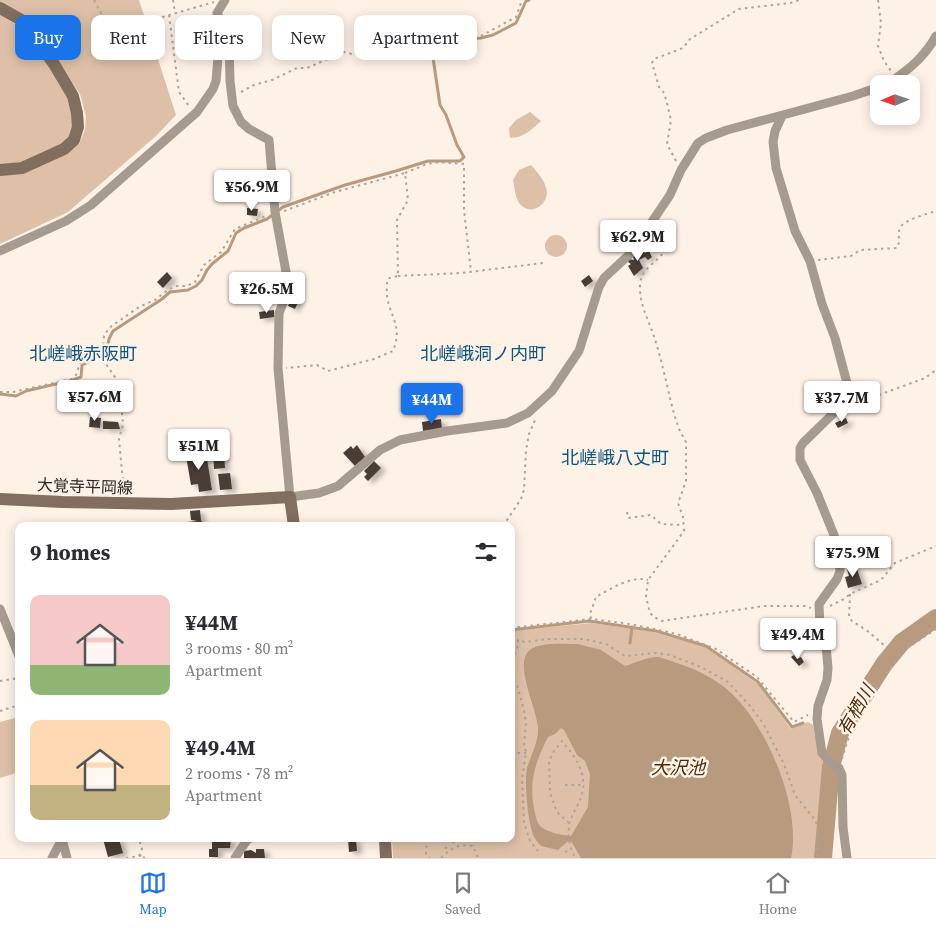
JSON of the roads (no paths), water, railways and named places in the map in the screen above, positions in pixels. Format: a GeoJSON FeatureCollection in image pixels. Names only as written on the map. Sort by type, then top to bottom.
{"type":"FeatureCollection","features":[{"type":"Feature","properties":{"kind":"main road"},"geometry":{"type":"LineString","coordinates":[[0,8],[25,22],[54,64],[73,96],[78,127],[74,140],[64,149],[22,168],[0,170]]}},
{"type":"Feature","properties":{"kind":"main road"},"geometry":{"type":"LineString","coordinates":[[290,497],[293,522]]}},
{"type":"Feature","properties":{"kind":"main road","name":"大覚寺平岡線"},"geometry":{"type":"LineString","coordinates":[[0,499],[171,504],[290,497]]}},
{"type":"Feature","properties":{"kind":"main road"},"geometry":{"type":"LineString","coordinates":[[385,842],[386,858]]}},
{"type":"Feature","properties":{"kind":"street"},"geometry":{"type":"LineString","coordinates":[[0,251],[66,221],[91,205],[195,114],[213,90],[216,81],[218,48],[217,13],[225,0]]}},
{"type":"Feature","properties":{"kind":"street"},"geometry":{"type":"LineString","coordinates":[[217,13],[229,38],[233,106],[241,122],[249,129],[269,140],[275,213],[286,272],[287,293],[279,313],[278,368],[290,497],[319,493],[338,486],[391,443],[447,431],[507,423],[528,413],[552,391],[579,351],[599,287],[604,278],[631,253],[670,195],[681,170],[698,143],[727,130],[870,90]]}},
{"type":"Feature","properties":{"kind":"street"},"geometry":{"type":"LineString","coordinates":[[901,75],[910,69],[928,50],[936,36]]}},
{"type":"Feature","properties":{"kind":"street"},"geometry":{"type":"LineString","coordinates":[[782,116],[775,131],[773,142],[776,168],[795,231],[810,261],[848,383],[848,393],[844,403],[800,448],[802,465],[834,535],[839,558],[840,571],[832,588],[819,604],[818,610],[820,628],[826,645],[828,668],[827,680],[817,718],[822,753],[830,762],[839,767],[842,774],[843,828],[847,858]]}},
{"type":"Feature","properties":{"kind":"street"},"geometry":{"type":"LineString","coordinates":[[0,609],[15,646]]}},
{"type":"Feature","properties":{"kind":"street"},"geometry":{"type":"LineString","coordinates":[[52,858],[60,842]]}},
{"type":"Feature","properties":{"kind":"street"},"geometry":{"type":"LineString","coordinates":[[63,842],[66,858]]}},
{"type":"Feature","properties":{"kind":"street"},"geometry":{"type":"LineString","coordinates":[[235,858],[246,842]]}},
{"type":"Feature","properties":{"kind":"water","name":"大沢池"},"geometry":{"type":"Polygon","coordinates":[[[551,644],[578,644],[601,650],[625,666],[649,658],[663,658],[706,675],[730,692],[757,725],[779,769],[791,816],[793,838],[791,858],[581,858],[571,841],[558,850],[541,846],[532,831],[527,803],[527,768],[536,743],[538,728],[525,679],[524,660],[527,653],[536,647],[551,644]],[[561,728],[555,734],[548,737],[543,746],[534,772],[532,789],[536,818],[541,827],[552,832],[571,836],[588,807],[590,774],[585,761],[577,755],[564,730],[561,728]]]}},
{"type":"Feature","properties":{"kind":"waterway"},"geometry":{"type":"LineString","coordinates":[[0,394],[16,396],[26,391],[81,377],[82,365],[95,359],[107,350],[113,331],[170,292],[188,290],[196,286],[212,264],[228,251],[236,233],[267,219],[283,207],[345,185],[428,161],[460,161],[464,157],[440,105],[432,44],[450,46],[468,39],[493,35],[516,23],[526,1],[529,0]]}},
{"type":"Feature","properties":{"kind":"waterway","name":"有栖川"},"geometry":{"type":"LineString","coordinates":[[823,858],[831,767],[840,733],[884,664],[902,642],[936,618]]}},
{"type":"Feature","properties":{"kind":"waterway"},"geometry":{"type":"LineString","coordinates":[[515,630],[589,621],[656,631],[706,646],[758,682],[792,727],[803,723]]}},
{"type":"Feature","properties":{"kind":"waterway"},"geometry":{"type":"LineString","coordinates":[[630,643],[632,627]]}},
{"type":"Feature","properties":{"kind":"district","name":"北嵯峨赤阪町"},"geometry":{"type":"Point","coordinates":[83,354]}},
{"type":"Feature","properties":{"kind":"district","name":"北嵯峨洞ノ内町"},"geometry":{"type":"Point","coordinates":[483,354]}},
{"type":"Feature","properties":{"kind":"district","name":"北嵯峨八丈町"},"geometry":{"type":"Point","coordinates":[615,458]}}]}
